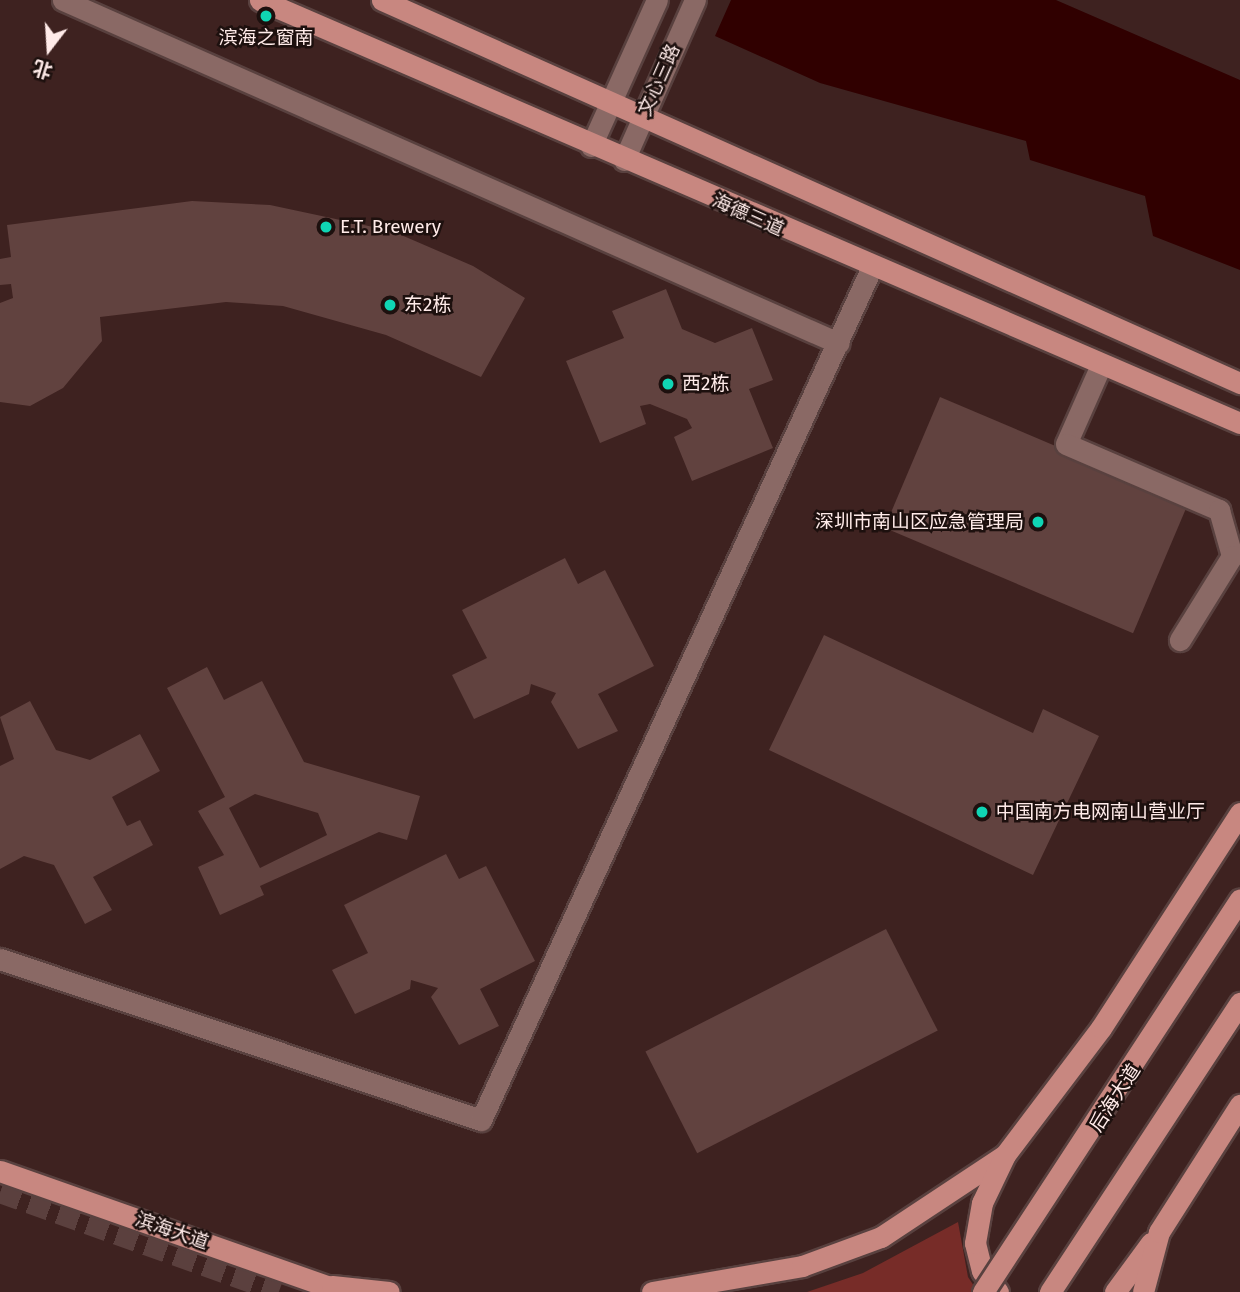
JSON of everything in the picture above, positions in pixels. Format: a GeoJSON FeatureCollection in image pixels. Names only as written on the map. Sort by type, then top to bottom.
{"type":"FeatureCollection","features":[{"type":"Feature","properties":{"kind":"main road","name":"海德三道"},"geometry":{"type":"LineString","coordinates":[[260,0],[872,269],[1240,423]]}},
{"type":"Feature","properties":{"kind":"main road"},"geometry":{"type":"LineString","coordinates":[[382,0],[642,119],[1240,383]]}},
{"type":"Feature","properties":{"kind":"main road"},"geometry":{"type":"LineString","coordinates":[[998,1292],[982,1271],[975,1243],[982,1203],[1004,1155],[1101,1028],[1240,813]]}},
{"type":"Feature","properties":{"kind":"main road","name":"后海大道"},"geometry":{"type":"LineString","coordinates":[[983,1292],[1240,900]]}},
{"type":"Feature","properties":{"kind":"main road"},"geometry":{"type":"LineString","coordinates":[[1050,1292],[1240,1003]]}},
{"type":"Feature","properties":{"kind":"main road"},"geometry":{"type":"LineString","coordinates":[[1115,1292],[1159,1232],[1240,1105]]}},
{"type":"Feature","properties":{"kind":"main road"},"geometry":{"type":"LineString","coordinates":[[652,1292],[802,1266],[881,1237],[1004,1155]]}},
{"type":"Feature","properties":{"kind":"main road","name":"滨海大道"},"geometry":{"type":"LineString","coordinates":[[0,1171],[337,1289],[389,1292]]}},
{"type":"Feature","properties":{"kind":"main road"},"geometry":{"type":"LineString","coordinates":[[1143,1292],[1159,1232]]}},
{"type":"Feature","properties":{"kind":"street"},"geometry":{"type":"LineString","coordinates":[[63,0],[838,343]]}},
{"type":"Feature","properties":{"kind":"street","name":"文心三路"},"geometry":{"type":"LineString","coordinates":[[592,146],[657,0]]}},
{"type":"Feature","properties":{"kind":"street","name":"文心三路"},"geometry":{"type":"LineString","coordinates":[[624,160],[695,0]]}},
{"type":"Feature","properties":{"kind":"street"},"geometry":{"type":"LineString","coordinates":[[0,959],[481,1120],[872,269]]}},
{"type":"Feature","properties":{"kind":"street"},"geometry":{"type":"LineString","coordinates":[[1101,365],[1066,444],[1219,510],[1232,556],[1180,640]]}},
{"type":"Feature","properties":{"kind":"shaded area"},"geometry":{"type":"Polygon","coordinates":[[[731,0],[1056,0],[1240,80],[1240,270],[1153,236],[1145,196],[1030,160],[1026,141],[820,83],[715,36],[731,0]]]}},
{"type":"Feature","properties":{"kind":"shaded area"},"geometry":{"type":"Polygon","coordinates":[[[958,1222],[968,1277],[978,1292],[807,1292],[863,1273],[958,1222]]]}},
{"type":"Feature","properties":{"kind":"building","name":"东2栋"},"geometry":{"type":"Polygon","coordinates":[[[192,201],[270,205],[392,231],[473,266],[525,298],[481,377],[386,335],[283,306],[226,302],[100,317],[102,341],[63,388],[30,406],[0,402],[0,303],[13,298],[11,284],[0,285],[0,259],[11,257],[7,225],[192,201]]]}},
{"type":"Feature","properties":{"kind":"building","name":"西2栋"},"geometry":{"type":"Polygon","coordinates":[[[666,289],[682,329],[715,343],[752,328],[773,380],[749,389],[773,448],[692,481],[674,437],[692,428],[687,419],[650,404],[640,406],[646,424],[600,443],[566,361],[624,338],[612,311],[666,289]]]}},
{"type":"Feature","properties":{"kind":"building"},"geometry":{"type":"Polygon","coordinates":[[[940,397],[1189,502],[1133,633],[885,528],[940,397]]]}},
{"type":"Feature","properties":{"kind":"building"},"geometry":{"type":"Polygon","coordinates":[[[565,558],[578,584],[605,570],[654,666],[598,694],[618,731],[578,749],[551,702],[556,693],[531,684],[529,694],[474,719],[452,675],[487,658],[462,610],[565,558]]]}},
{"type":"Feature","properties":{"kind":"building","name":"中国南方电网南山营业厅"},"geometry":{"type":"Polygon","coordinates":[[[824,635],[1033,733],[1043,709],[1099,736],[1033,875],[769,750],[824,635]]]}},
{"type":"Feature","properties":{"kind":"building"},"geometry":{"type":"Polygon","coordinates":[[[207,667],[224,700],[262,681],[304,762],[420,796],[407,840],[379,832],[260,886],[264,895],[220,915],[198,867],[224,855],[198,811],[225,797],[167,688],[207,667]],[[255,794],[229,808],[260,868],[327,835],[318,813],[255,794]]]}},
{"type":"Feature","properties":{"kind":"building"},"geometry":{"type":"Polygon","coordinates":[[[30,701],[56,750],[90,760],[140,734],[160,771],[112,797],[127,826],[140,820],[153,845],[93,877],[112,910],[85,924],[54,865],[24,856],[0,869],[0,766],[14,759],[0,717],[30,701]]]}},
{"type":"Feature","properties":{"kind":"building"},"geometry":{"type":"Polygon","coordinates":[[[446,854],[459,879],[486,866],[535,961],[480,989],[499,1026],[459,1045],[431,997],[438,988],[411,980],[410,989],[355,1014],[332,970],[368,953],[344,905],[446,854]]]}},
{"type":"Feature","properties":{"kind":"building"},"geometry":{"type":"Polygon","coordinates":[[[886,929],[938,1031],[697,1153],[645,1052],[886,929]]]}},
{"type":"Feature","properties":{"kind":"tunnel"},"geometry":{"type":"LineString","coordinates":[[0,1192],[279,1292]]}},
{"type":"Feature","properties":{"kind":"place","name":"滨海之窗南"},"geometry":{"type":"Point","coordinates":[266,16]}},
{"type":"Feature","properties":{"kind":"place","name":"E.T. Brewery"},"geometry":{"type":"Point","coordinates":[326,227]}},
{"type":"Feature","properties":{"kind":"place","name":"东2栋"},"geometry":{"type":"Point","coordinates":[390,305]}},
{"type":"Feature","properties":{"kind":"place","name":"西2栋"},"geometry":{"type":"Point","coordinates":[668,384]}},
{"type":"Feature","properties":{"kind":"place","name":"深圳市南山区应急管理局"},"geometry":{"type":"Point","coordinates":[1038,522]}},
{"type":"Feature","properties":{"kind":"place","name":"中国南方电网南山营业厅"},"geometry":{"type":"Point","coordinates":[982,812]}}]}
